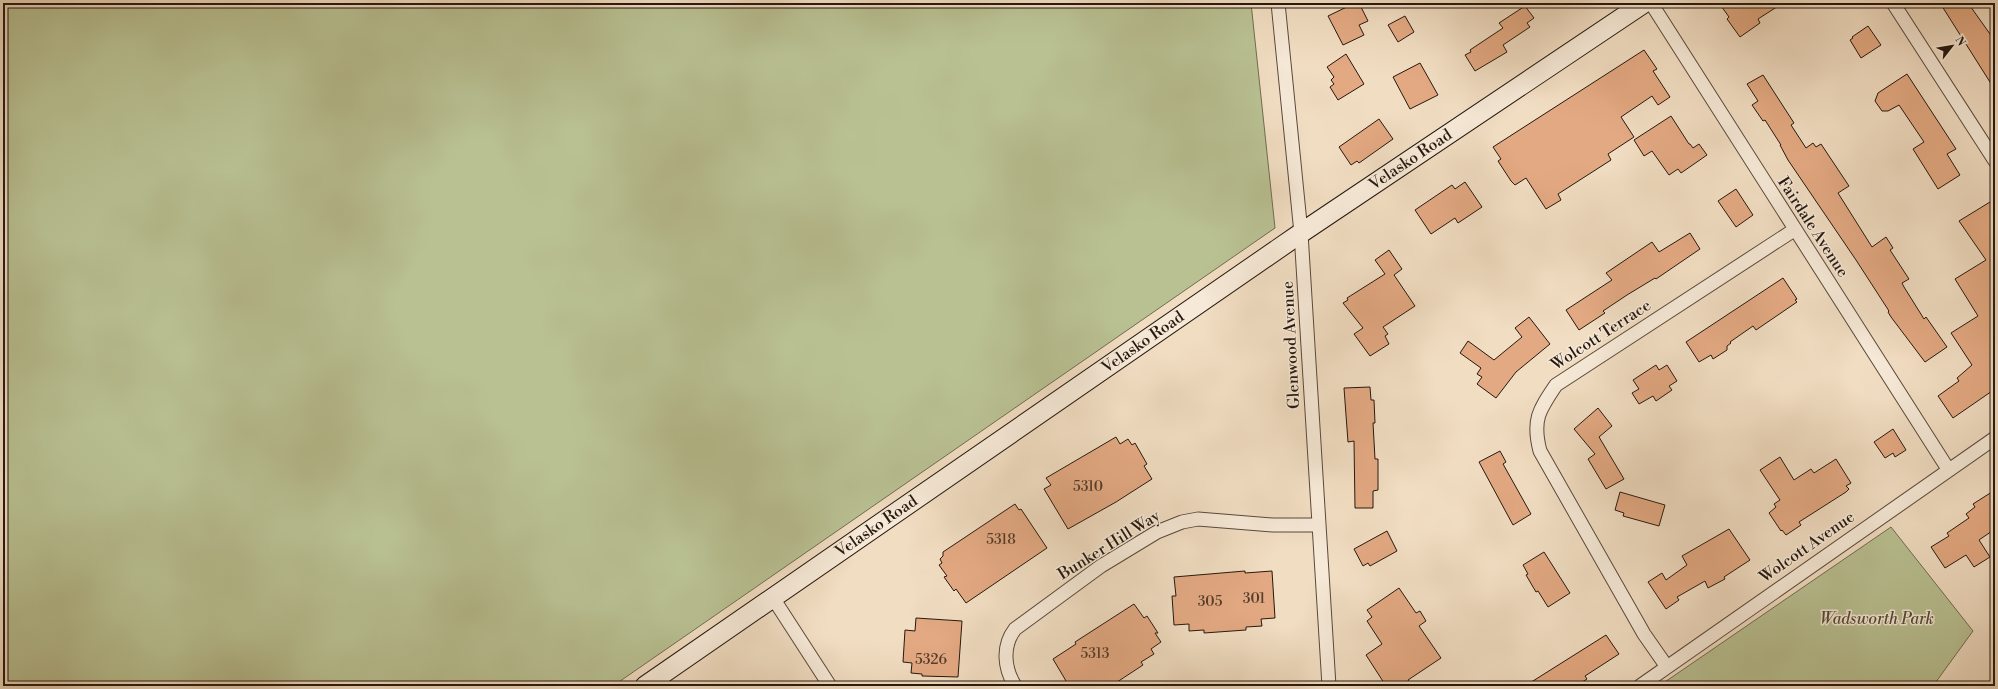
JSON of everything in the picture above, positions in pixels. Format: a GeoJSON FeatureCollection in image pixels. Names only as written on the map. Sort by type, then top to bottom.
{"type":"FeatureCollection","features":[{"type":"Feature","properties":{"kind":"street","name":"Glenwood Avenue"},"geometry":{"type":"LineString","coordinates":[[1278,3],[1301,233],[1329,686]]}},
{"type":"Feature","properties":{"kind":"street","name":"Velasko Road"},"geometry":{"type":"LineString","coordinates":[[645,686],[1301,233],[1644,3]]}},
{"type":"Feature","properties":{"kind":"street","name":"Fairdale Avenue"},"geometry":{"type":"LineString","coordinates":[[1651,3],[1794,230],[1948,469]]}},
{"type":"Feature","properties":{"kind":"street"},"geometry":{"type":"LineString","coordinates":[[1893,3],[1995,160]]}},
{"type":"Feature","properties":{"kind":"street","name":"Wolcott Terrace"},"geometry":{"type":"LineString","coordinates":[[1666,668],[1640,627],[1540,451],[1536,422],[1540,408],[1556,385],[1794,230]]}},
{"type":"Feature","properties":{"kind":"street","name":"Wolcott Avenue"},"geometry":{"type":"LineString","coordinates":[[1640,686],[1948,469],[1995,438]]}},
{"type":"Feature","properties":{"kind":"street","name":"Bunker Hill Way"},"geometry":{"type":"LineString","coordinates":[[1015,686],[1009,676],[1005,656],[1010,636],[1015,629],[1101,566],[1156,532],[1182,522],[1198,519],[1273,525],[1318,526]]}},
{"type":"Feature","properties":{"kind":"street"},"geometry":{"type":"LineString","coordinates":[[773,598],[830,686]]}},
{"type":"Feature","properties":{"kind":"green space"},"geometry":{"type":"Polygon","coordinates":[[[3,3],[1251,3],[1275,228],[613,686],[3,686],[3,3]]]}},
{"type":"Feature","properties":{"kind":"green space","name":"Wadsworth Park"},"geometry":{"type":"Polygon","coordinates":[[[1891,527],[1973,631],[1933,686],[1659,686],[1891,527]]]}},
{"type":"Feature","properties":{"kind":"building"},"geometry":{"type":"Polygon","coordinates":[[[1355,3],[1359,3],[1368,21],[1359,25],[1364,35],[1343,45],[1328,16],[1355,3]]]}},
{"type":"Feature","properties":{"kind":"building"},"geometry":{"type":"Polygon","coordinates":[[[1719,3],[1783,3],[1758,19],[1760,23],[1740,37],[1727,19],[1729,17],[1719,3]]]}},
{"type":"Feature","properties":{"kind":"building"},"geometry":{"type":"Polygon","coordinates":[[[1940,3],[1968,3],[1995,41],[1995,90],[1940,3]]]}},
{"type":"Feature","properties":{"kind":"building"},"geometry":{"type":"Polygon","coordinates":[[[1525,6],[1534,18],[1527,23],[1530,27],[1503,45],[1507,52],[1475,71],[1465,55],[1503,28],[1499,23],[1525,6]]]}},
{"type":"Feature","properties":{"kind":"building"},"geometry":{"type":"Polygon","coordinates":[[[1405,16],[1414,32],[1398,42],[1388,25],[1405,16]]]}},
{"type":"Feature","properties":{"kind":"building"},"geometry":{"type":"Polygon","coordinates":[[[1868,26],[1881,45],[1861,58],[1850,40],[1868,26]]]}},
{"type":"Feature","properties":{"kind":"building"},"geometry":{"type":"Polygon","coordinates":[[[1644,50],[1657,69],[1653,71],[1670,97],[1658,105],[1652,96],[1621,117],[1634,137],[1608,154],[1611,160],[1558,194],[1561,200],[1546,209],[1526,178],[1515,185],[1511,181],[1498,161],[1501,159],[1493,147],[1644,50]]]}},
{"type":"Feature","properties":{"kind":"building"},"geometry":{"type":"Polygon","coordinates":[[[1346,54],[1364,84],[1338,100],[1330,87],[1334,84],[1331,80],[1334,77],[1327,67],[1346,54]]]}},
{"type":"Feature","properties":{"kind":"building"},"geometry":{"type":"Polygon","coordinates":[[[1420,63],[1438,95],[1410,109],[1393,77],[1420,63]]]}},
{"type":"Feature","properties":{"kind":"building"},"geometry":{"type":"Polygon","coordinates":[[[1907,74],[1956,149],[1947,154],[1960,175],[1938,189],[1913,149],[1924,142],[1899,105],[1888,111],[1882,111],[1875,101],[1878,93],[1907,74]]]}},
{"type":"Feature","properties":{"kind":"building"},"geometry":{"type":"Polygon","coordinates":[[[1763,75],[1794,123],[1791,125],[1806,148],[1813,143],[1816,147],[1821,144],[1849,186],[1838,193],[1872,247],[1886,237],[1893,248],[1890,250],[1909,279],[1902,283],[1904,287],[1924,319],[1926,317],[1947,347],[1925,362],[1891,317],[1888,312],[1889,311],[1856,260],[1788,160],[1781,145],[1765,120],[1763,121],[1752,105],[1758,101],[1747,84],[1763,75]]]}},
{"type":"Feature","properties":{"kind":"building"},"geometry":{"type":"Polygon","coordinates":[[[1671,116],[1689,144],[1693,148],[1699,144],[1707,155],[1681,173],[1678,169],[1669,175],[1652,151],[1644,156],[1634,140],[1671,116]]]}},
{"type":"Feature","properties":{"kind":"building"},"geometry":{"type":"Polygon","coordinates":[[[1379,119],[1393,139],[1359,163],[1357,161],[1351,165],[1339,147],[1379,119]]]}},
{"type":"Feature","properties":{"kind":"building"},"geometry":{"type":"Polygon","coordinates":[[[1465,182],[1482,207],[1458,223],[1455,218],[1431,234],[1415,210],[1452,185],[1455,189],[1465,182]]]}},
{"type":"Feature","properties":{"kind":"building"},"geometry":{"type":"Polygon","coordinates":[[[1736,189],[1753,215],[1736,227],[1718,201],[1736,189]]]}},
{"type":"Feature","properties":{"kind":"building"},"geometry":{"type":"Polygon","coordinates":[[[1990,202],[1995,209],[1995,389],[1953,418],[1938,396],[1959,381],[1957,378],[1972,365],[1951,333],[1978,316],[1955,279],[1986,260],[1959,221],[1990,202]]]}},
{"type":"Feature","properties":{"kind":"building"},"geometry":{"type":"Polygon","coordinates":[[[1690,233],[1700,249],[1656,279],[1655,278],[1603,311],[1605,313],[1579,330],[1566,310],[1612,280],[1606,273],[1652,242],[1659,252],[1690,233]]]}},
{"type":"Feature","properties":{"kind":"building"},"geometry":{"type":"Polygon","coordinates":[[[1389,250],[1402,269],[1394,275],[1415,306],[1383,327],[1388,334],[1385,336],[1389,344],[1370,356],[1354,334],[1363,328],[1343,303],[1348,300],[1347,298],[1385,274],[1375,260],[1389,250]]]}},
{"type":"Feature","properties":{"kind":"building"},"geometry":{"type":"Polygon","coordinates":[[[1783,278],[1797,299],[1795,300],[1797,302],[1756,330],[1753,326],[1730,342],[1731,343],[1727,346],[1727,350],[1713,359],[1711,355],[1699,362],[1686,342],[1783,278]]]}},
{"type":"Feature","properties":{"kind":"building"},"geometry":{"type":"Polygon","coordinates":[[[1529,317],[1550,344],[1516,372],[1496,398],[1477,384],[1482,377],[1477,374],[1481,368],[1460,353],[1468,341],[1494,360],[1522,337],[1515,328],[1529,317]]]}},
{"type":"Feature","properties":{"kind":"building"},"geometry":{"type":"Polygon","coordinates":[[[1656,365],[1659,370],[1667,365],[1677,381],[1669,386],[1672,390],[1656,401],[1653,396],[1639,404],[1632,393],[1639,389],[1633,380],[1656,365]]]}},
{"type":"Feature","properties":{"kind":"building"},"geometry":{"type":"Polygon","coordinates":[[[1370,387],[1371,400],[1374,400],[1375,423],[1373,423],[1375,459],[1378,459],[1378,490],[1373,491],[1373,508],[1355,508],[1354,441],[1348,442],[1344,388],[1370,387]]]}},
{"type":"Feature","properties":{"kind":"building"},"geometry":{"type":"Polygon","coordinates":[[[1598,408],[1612,426],[1599,437],[1624,479],[1606,489],[1588,459],[1595,454],[1574,429],[1598,408]]]}},
{"type":"Feature","properties":{"kind":"building"},"geometry":{"type":"Polygon","coordinates":[[[1893,429],[1906,450],[1895,457],[1893,453],[1885,458],[1874,442],[1893,429]]]}},
{"type":"Feature","properties":{"kind":"building"},"geometry":{"type":"Polygon","coordinates":[[[1116,437],[1120,444],[1128,439],[1132,445],[1135,443],[1147,464],[1144,466],[1152,479],[1116,502],[1068,529],[1044,489],[1051,485],[1046,478],[1116,437]]]}},
{"type":"Feature","properties":{"kind":"building"},"geometry":{"type":"Polygon","coordinates":[[[1500,451],[1506,462],[1503,464],[1531,514],[1513,525],[1479,462],[1500,451]]]}},
{"type":"Feature","properties":{"kind":"building"},"geometry":{"type":"Polygon","coordinates":[[[1780,457],[1794,480],[1811,469],[1814,473],[1836,459],[1851,483],[1846,486],[1849,489],[1846,492],[1799,522],[1801,525],[1786,535],[1782,530],[1781,531],[1769,513],[1776,507],[1774,504],[1780,500],[1760,470],[1780,457]]]}},
{"type":"Feature","properties":{"kind":"building"},"geometry":{"type":"Polygon","coordinates":[[[1995,490],[1995,529],[1979,540],[1990,557],[1974,567],[1966,555],[1945,568],[1931,547],[1949,536],[1947,533],[1969,518],[1966,514],[1975,507],[1973,504],[1995,490]]]}},
{"type":"Feature","properties":{"kind":"building"},"geometry":{"type":"Polygon","coordinates":[[[1620,492],[1665,505],[1659,526],[1623,516],[1624,513],[1615,510],[1620,492]]]}},
{"type":"Feature","properties":{"kind":"building"},"geometry":{"type":"Polygon","coordinates":[[[1015,504],[1019,510],[1021,509],[1047,548],[966,603],[956,589],[954,591],[944,577],[947,576],[939,565],[942,563],[940,559],[943,556],[943,552],[1015,504]]]}},
{"type":"Feature","properties":{"kind":"building"},"geometry":{"type":"Polygon","coordinates":[[[1729,529],[1750,560],[1724,577],[1725,579],[1708,588],[1705,581],[1677,597],[1679,600],[1666,609],[1648,582],[1662,573],[1666,580],[1687,565],[1682,556],[1729,529]]]}},
{"type":"Feature","properties":{"kind":"building"},"geometry":{"type":"Polygon","coordinates":[[[1387,531],[1397,551],[1370,566],[1368,563],[1363,566],[1354,549],[1387,531]]]}},
{"type":"Feature","properties":{"kind":"building"},"geometry":{"type":"Polygon","coordinates":[[[1544,552],[1570,593],[1548,607],[1538,591],[1536,592],[1526,575],[1528,574],[1523,565],[1544,552]]]}},
{"type":"Feature","properties":{"kind":"building"},"geometry":{"type":"Polygon","coordinates":[[[1245,571],[1245,573],[1272,571],[1275,618],[1261,619],[1262,626],[1246,627],[1246,630],[1204,633],[1204,630],[1189,631],[1189,624],[1174,625],[1172,596],[1176,596],[1174,577],[1245,571]]]}},
{"type":"Feature","properties":{"kind":"building"},"geometry":{"type":"Polygon","coordinates":[[[1399,588],[1416,613],[1420,611],[1426,621],[1419,626],[1441,658],[1408,680],[1412,686],[1386,686],[1366,655],[1382,644],[1367,621],[1372,617],[1367,610],[1399,588]]]}},
{"type":"Feature","properties":{"kind":"building"},"geometry":{"type":"Polygon","coordinates":[[[1134,604],[1144,618],[1147,616],[1158,633],[1155,633],[1161,642],[1151,649],[1154,654],[1141,662],[1143,665],[1111,686],[1069,686],[1053,659],[1076,644],[1075,642],[1134,604]]]}},
{"type":"Feature","properties":{"kind":"building"},"geometry":{"type":"Polygon","coordinates":[[[916,618],[962,621],[958,677],[922,676],[922,674],[911,673],[912,663],[903,662],[905,630],[915,631],[916,618]]]}},
{"type":"Feature","properties":{"kind":"building"},"geometry":{"type":"Polygon","coordinates":[[[1606,635],[1619,654],[1585,676],[1587,679],[1576,686],[1525,686],[1606,635]]]}}]}
